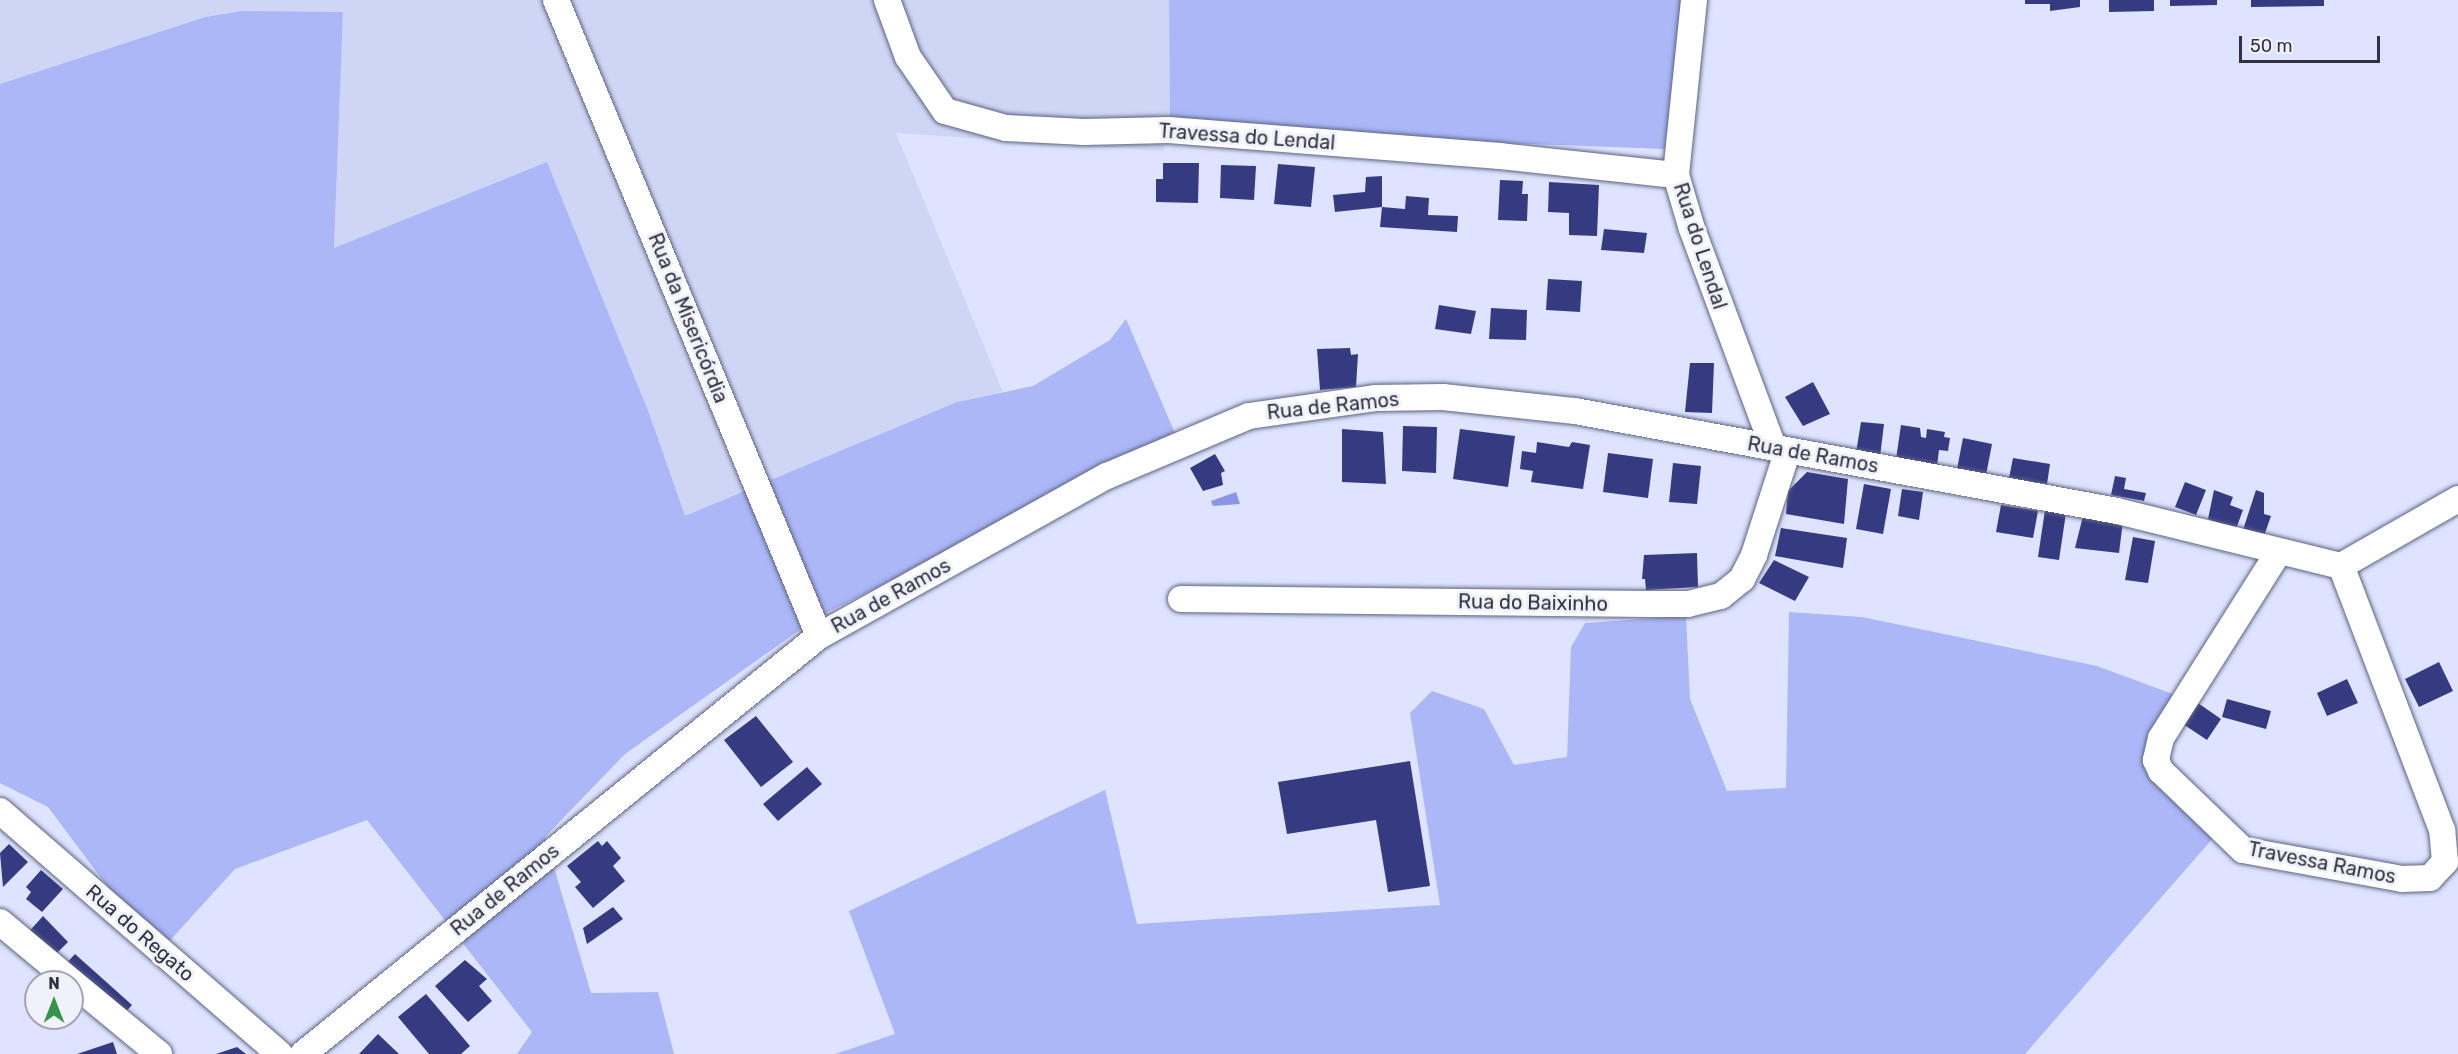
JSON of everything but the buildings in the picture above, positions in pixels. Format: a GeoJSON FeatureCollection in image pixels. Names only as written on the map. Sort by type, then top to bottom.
{"type":"FeatureCollection","features":[{"type":"Feature","properties":{"kind":"street","name":"Rua da Misericórdia"},"geometry":{"type":"LineString","coordinates":[[556,0],[819,636]]}},
{"type":"Feature","properties":{"kind":"street","name":"Travessa do Lendal"},"geometry":{"type":"LineString","coordinates":[[887,0],[908,57],[945,111],[1006,128],[1084,132],[1169,130],[1488,155],[1676,175]]}},
{"type":"Feature","properties":{"kind":"street","name":"Rua do Lendal"},"geometry":{"type":"LineString","coordinates":[[1694,0],[1676,175],[1695,240],[1780,449]]}},
{"type":"Feature","properties":{"kind":"street","name":"Rua de Ramos"},"geometry":{"type":"LineString","coordinates":[[303,1054],[819,636],[1107,476],[1249,416],[1375,398],[1443,397],[1575,411],[2117,511],[2278,553],[2341,566]]}},
{"type":"Feature","properties":{"kind":"street","name":"Rua do Baixinho"},"geometry":{"type":"LineString","coordinates":[[1181,599],[1648,604],[1688,603],[1721,596],[1742,579],[1754,555],[1780,449]]}},
{"type":"Feature","properties":{"kind":"street"},"geometry":{"type":"LineString","coordinates":[[2341,566],[2458,499]]}},
{"type":"Feature","properties":{"kind":"street","name":"Travessa Ramos"},"geometry":{"type":"LineString","coordinates":[[2278,553],[2162,738],[2156,760],[2161,771],[2243,850],[2402,879],[2430,878],[2445,862],[2442,830],[2341,566]]}},
{"type":"Feature","properties":{"kind":"street","name":"Rua do Regato"},"geometry":{"type":"LineString","coordinates":[[0,811],[280,1054]]}},
{"type":"Feature","properties":{"kind":"street"},"geometry":{"type":"LineString","coordinates":[[0,922],[58,970]]}},
{"type":"Feature","properties":{"kind":"street"},"geometry":{"type":"LineString","coordinates":[[84,992],[159,1054]]}},
{"type":"Feature","properties":{"kind":"shaded area"},"geometry":{"type":"Polygon","coordinates":[[[0,0],[1169,0],[1170,131],[1163,151],[896,133],[1003,392],[957,402],[685,517],[649,413],[547,163],[334,248],[343,12],[242,11],[205,17],[0,84],[0,0]]]}},
{"type":"Feature","properties":{"kind":"shaded area"},"geometry":{"type":"Polygon","coordinates":[[[1169,0],[1681,0],[1665,149],[1170,131],[1169,0]]]}},
{"type":"Feature","properties":{"kind":"shaded area"},"geometry":{"type":"Polygon","coordinates":[[[242,11],[343,12],[334,248],[547,162],[649,413],[685,516],[957,402],[1033,386],[1110,340],[1126,319],[1177,438],[818,617],[625,754],[545,837],[591,993],[658,992],[674,1054],[517,1054],[532,1032],[367,820],[235,869],[155,957],[131,918],[48,807],[0,783],[0,84],[205,17],[242,11]]]}},
{"type":"Feature","properties":{"kind":"shaded area"},"geometry":{"type":"Polygon","coordinates":[[[1236,492],[1240,504],[1213,506],[1211,501],[1236,492]]]}},
{"type":"Feature","properties":{"kind":"shaded area"},"geometry":{"type":"Polygon","coordinates":[[[1789,612],[1862,617],[2097,666],[2178,696],[2156,763],[2220,830],[2025,1054],[835,1054],[895,1034],[849,911],[1105,790],[1137,924],[1440,905],[1410,713],[1432,691],[1484,709],[1514,765],[1567,757],[1571,647],[1585,623],[1686,616],[1690,699],[1727,791],[1786,788],[1789,612]]]}}]}
